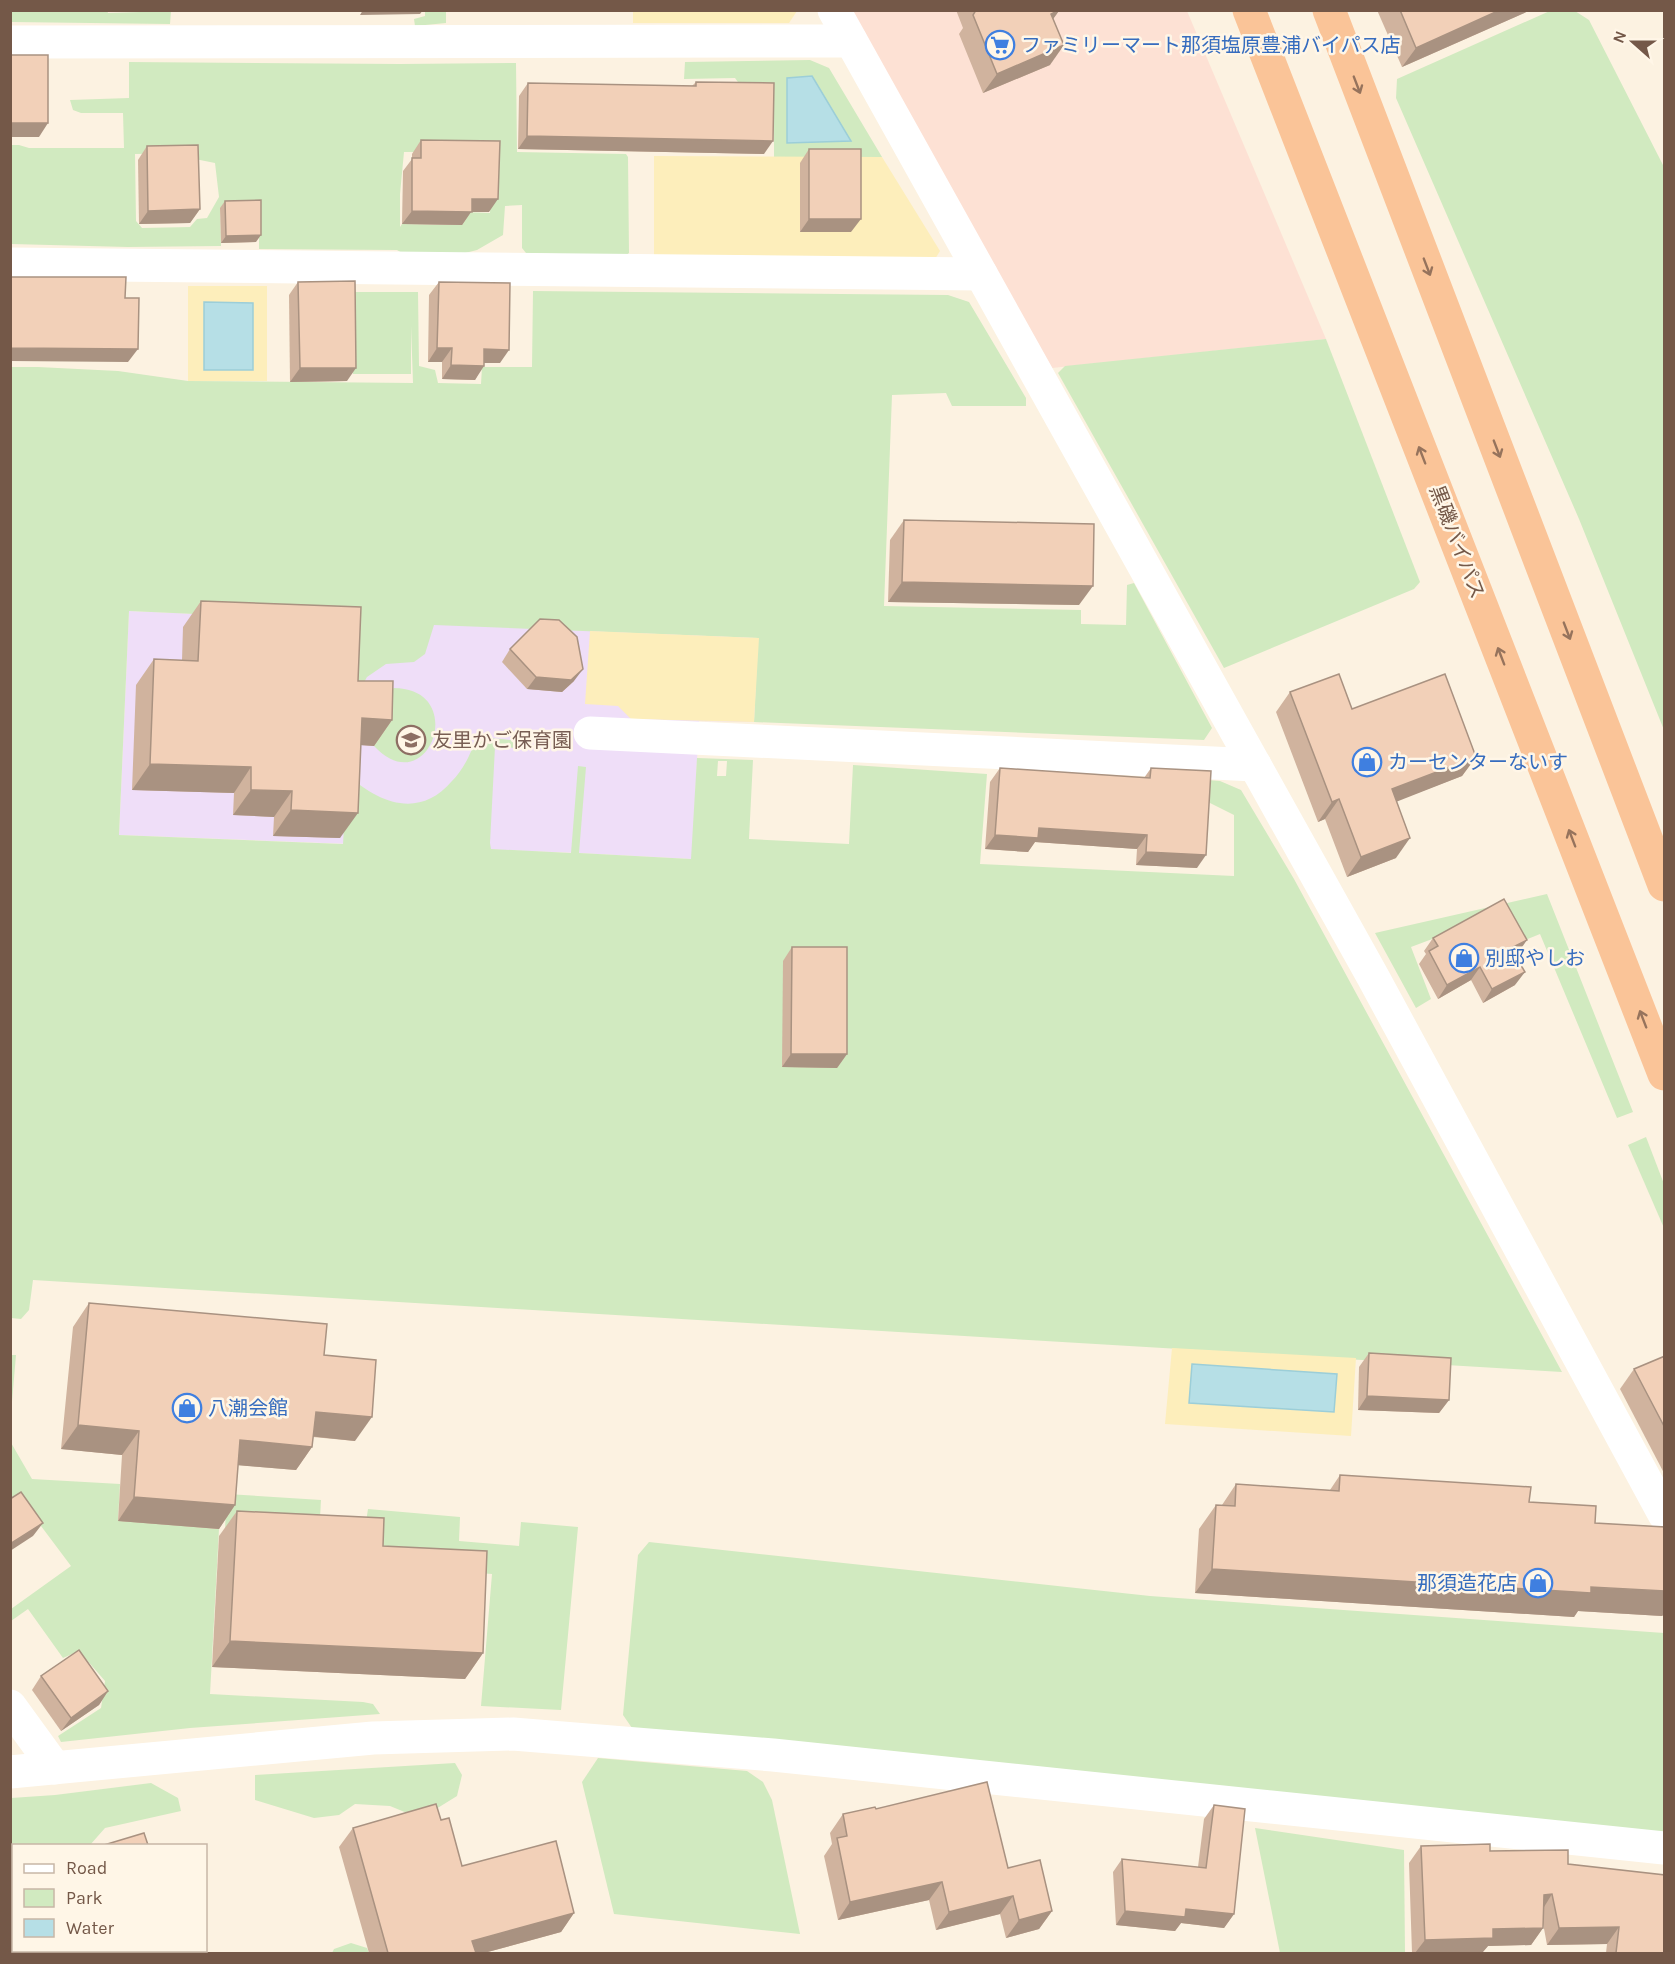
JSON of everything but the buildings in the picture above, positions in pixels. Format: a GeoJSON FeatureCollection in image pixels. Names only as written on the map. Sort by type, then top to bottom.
{"type":"FeatureCollection","features":[{"type":"Feature","properties":{"kind":"highway","name":"黒磯バイパス"},"geometry":{"type":"LineString","coordinates":[[1249,10],[1665,1074]]}},
{"type":"Feature","properties":{"kind":"highway"},"geometry":{"type":"LineString","coordinates":[[1329,10],[1665,885]]}},
{"type":"Feature","properties":{"kind":"street"},"geometry":{"type":"LineString","coordinates":[[834,10],[1373,977],[1665,1514]]}},
{"type":"Feature","properties":{"kind":"street"},"geometry":{"type":"LineString","coordinates":[[10,42],[851,41]]}},
{"type":"Feature","properties":{"kind":"street"},"geometry":{"type":"LineString","coordinates":[[10,264],[981,274]]}},
{"type":"Feature","properties":{"kind":"street"},"geometry":{"type":"LineString","coordinates":[[590,733],[1255,765]]}},
{"type":"Feature","properties":{"kind":"street"},"geometry":{"type":"LineString","coordinates":[[10,1706],[55,1768]]}},
{"type":"Feature","properties":{"kind":"street"},"geometry":{"type":"LineString","coordinates":[[10,1772],[373,1738],[513,1734],[773,1755],[1665,1848]]}},
{"type":"Feature","properties":{"kind":"shaded area"},"geometry":{"type":"Polygon","coordinates":[[[849,11],[1187,11],[1326,339],[1052,368],[849,11]]]}},
{"type":"Feature","properties":{"kind":"shaded area","name":"友里かご保育園"},"geometry":{"type":"Polygon","coordinates":[[[129,611],[759,638],[754,722],[699,721],[692,859],[119,835],[129,611]]]}},
{"type":"Feature","properties":{"kind":"green space"},"geometry":{"type":"Polygon","coordinates":[[[107,10],[108,13],[171,11],[170,24],[11,22],[11,11],[107,10]]]}},
{"type":"Feature","properties":{"kind":"green space"},"geometry":{"type":"Polygon","coordinates":[[[1552,10],[1575,11],[1589,20],[1664,167],[1664,730],[1579,519],[1396,98],[1397,79],[1552,10]]]}},
{"type":"Feature","properties":{"kind":"green space"},"geometry":{"type":"Polygon","coordinates":[[[425,11],[446,11],[446,23],[415,26],[414,19],[425,16],[425,11]]]}},
{"type":"Feature","properties":{"kind":"green space"},"geometry":{"type":"Polygon","coordinates":[[[810,60],[829,68],[882,157],[774,157],[774,90],[743,89],[735,78],[684,79],[685,62],[810,60]]]}},
{"type":"Feature","properties":{"kind":"green space"},"geometry":{"type":"Polygon","coordinates":[[[129,62],[516,63],[517,152],[626,154],[628,157],[629,253],[625,256],[526,253],[522,248],[522,205],[505,206],[503,235],[477,250],[465,253],[409,257],[397,250],[259,249],[259,206],[220,208],[221,246],[128,247],[11,244],[10,145],[29,148],[124,148],[123,113],[81,113],[73,110],[70,100],[129,98],[129,62]],[[404,152],[400,227],[402,224],[462,225],[463,212],[490,213],[492,152],[404,152]],[[193,153],[135,154],[136,221],[142,228],[190,227],[197,219],[207,218],[219,197],[215,163],[195,159],[193,153]]]}},
{"type":"Feature","properties":{"kind":"green space"},"geometry":{"type":"Polygon","coordinates":[[[533,291],[948,295],[969,302],[1026,398],[1026,406],[952,406],[946,393],[892,395],[884,606],[1081,610],[1081,624],[1126,625],[1127,585],[1134,583],[1212,728],[1204,740],[754,722],[758,638],[434,625],[425,654],[414,662],[386,664],[367,677],[358,693],[348,621],[129,611],[119,835],[343,844],[347,774],[372,793],[386,799],[400,803],[427,800],[440,793],[459,773],[475,745],[496,738],[519,741],[518,748],[495,747],[491,849],[571,853],[578,766],[586,767],[579,853],[691,859],[697,758],[753,760],[749,839],[849,844],[853,765],[987,774],[980,864],[1234,876],[1234,815],[1210,803],[1207,780],[1220,781],[1241,790],[1294,879],[1562,1372],[33,1280],[29,1310],[21,1319],[11,1318],[10,367],[118,371],[188,381],[413,383],[411,326],[411,374],[353,374],[354,292],[418,292],[419,366],[435,370],[438,383],[481,384],[482,367],[532,367],[533,291]],[[718,761],[717,776],[726,776],[727,761],[718,761]]]}},
{"type":"Feature","properties":{"kind":"green space"},"geometry":{"type":"Polygon","coordinates":[[[1326,339],[1420,582],[1414,589],[1224,668],[1058,373],[1065,366],[1326,339]]]}},
{"type":"Feature","properties":{"kind":"green space"},"geometry":{"type":"Polygon","coordinates":[[[394,688],[417,693],[431,706],[435,722],[433,739],[424,753],[411,762],[393,760],[374,746],[374,720],[377,706],[386,693],[394,688]]]}},
{"type":"Feature","properties":{"kind":"green space"},"geometry":{"type":"Polygon","coordinates":[[[1547,894],[1633,1112],[1617,1118],[1540,934],[1523,941],[1504,912],[1411,947],[1431,999],[1416,1008],[1375,933],[1547,894]]]}},
{"type":"Feature","properties":{"kind":"green space"},"geometry":{"type":"Polygon","coordinates":[[[1646,1137],[1664,1184],[1664,1228],[1628,1145],[1646,1137]]]}},
{"type":"Feature","properties":{"kind":"green space"},"geometry":{"type":"Polygon","coordinates":[[[10,1355],[16,1355],[11,1413],[10,1413],[10,1355]]]}},
{"type":"Feature","properties":{"kind":"green space"},"geometry":{"type":"Polygon","coordinates":[[[10,1441],[32,1479],[120,1484],[118,1520],[219,1529],[210,1694],[363,1702],[373,1704],[380,1714],[190,1728],[61,1742],[58,1736],[101,1708],[105,1681],[79,1651],[63,1658],[28,1609],[11,1621],[11,1609],[71,1566],[17,1494],[11,1498],[10,1441]]]}},
{"type":"Feature","properties":{"kind":"green space"},"geometry":{"type":"Polygon","coordinates":[[[227,1494],[321,1500],[319,1535],[225,1529],[227,1494]]]}},
{"type":"Feature","properties":{"kind":"green space"},"geometry":{"type":"Polygon","coordinates":[[[368,1509],[460,1517],[459,1541],[519,1546],[521,1522],[578,1527],[561,1710],[481,1706],[492,1574],[371,1565],[364,1535],[368,1509]]]}},
{"type":"Feature","properties":{"kind":"green space"},"geometry":{"type":"Polygon","coordinates":[[[649,1542],[1150,1596],[1664,1633],[1664,1834],[632,1728],[623,1715],[638,1555],[649,1542]]]}},
{"type":"Feature","properties":{"kind":"green space"},"geometry":{"type":"Polygon","coordinates":[[[598,1758],[747,1771],[763,1782],[772,1800],[800,1934],[614,1914],[582,1782],[598,1758]]]}},
{"type":"Feature","properties":{"kind":"green space"},"geometry":{"type":"Polygon","coordinates":[[[455,1763],[462,1775],[457,1796],[436,1809],[407,1813],[390,1806],[355,1804],[339,1815],[314,1818],[255,1800],[255,1775],[455,1763]]]}},
{"type":"Feature","properties":{"kind":"green space"},"geometry":{"type":"Polygon","coordinates":[[[151,1783],[178,1798],[181,1811],[105,1828],[91,1844],[12,1844],[12,1952],[99,1953],[11,1953],[11,1798],[151,1783]]]}},
{"type":"Feature","properties":{"kind":"green space"},"geometry":{"type":"Polygon","coordinates":[[[1255,1828],[1404,1850],[1405,1953],[1280,1953],[1255,1828]]]}},
{"type":"Feature","properties":{"kind":"green space"},"geometry":{"type":"Polygon","coordinates":[[[351,1943],[367,1948],[369,1953],[332,1953],[334,1949],[351,1943]]]}},
{"type":"Feature","properties":{"kind":"sand"},"geometry":{"type":"Polygon","coordinates":[[[633,10],[797,11],[789,23],[633,23],[633,10]]]}},
{"type":"Feature","properties":{"kind":"sand"},"geometry":{"type":"Polygon","coordinates":[[[654,156],[882,157],[940,251],[935,259],[654,255],[654,156]]]}},
{"type":"Feature","properties":{"kind":"sand"},"geometry":{"type":"Polygon","coordinates":[[[188,286],[267,286],[267,381],[188,381],[188,286]]]}},
{"type":"Feature","properties":{"kind":"sand"},"geometry":{"type":"Polygon","coordinates":[[[590,631],[759,638],[754,722],[631,719],[618,706],[585,704],[590,631]]]}},
{"type":"Feature","properties":{"kind":"sand"},"geometry":{"type":"Polygon","coordinates":[[[1172,1348],[1356,1358],[1351,1436],[1165,1424],[1172,1348]],[[1192,1364],[1334,1412],[1336,1374],[1192,1364]]]}},
{"type":"Feature","properties":{"kind":"water"},"geometry":{"type":"Polygon","coordinates":[[[812,76],[851,141],[787,143],[787,78],[812,76]]]}},
{"type":"Feature","properties":{"kind":"water"},"geometry":{"type":"Polygon","coordinates":[[[204,302],[253,303],[253,370],[204,370],[204,302]]]}},
{"type":"Feature","properties":{"kind":"water"},"geometry":{"type":"Polygon","coordinates":[[[1192,1364],[1337,1374],[1334,1412],[1189,1403],[1192,1364]]]}},
{"type":"Feature","properties":{"kind":"place","name":"ファミリーマート那須塩原豊浦バイパス店"},"geometry":{"type":"Point","coordinates":[1000,45]}},
{"type":"Feature","properties":{"kind":"place","name":"友里かご保育園"},"geometry":{"type":"Point","coordinates":[411,740]}},
{"type":"Feature","properties":{"kind":"place","name":"カーセンターないす"},"geometry":{"type":"Point","coordinates":[1367,762]}},
{"type":"Feature","properties":{"kind":"place","name":"別邸やしお"},"geometry":{"type":"Point","coordinates":[1464,958]}},
{"type":"Feature","properties":{"kind":"place","name":"八潮会館"},"geometry":{"type":"Point","coordinates":[187,1408]}},
{"type":"Feature","properties":{"kind":"place","name":"那須造花店"},"geometry":{"type":"Point","coordinates":[1538,1583]}}]}
